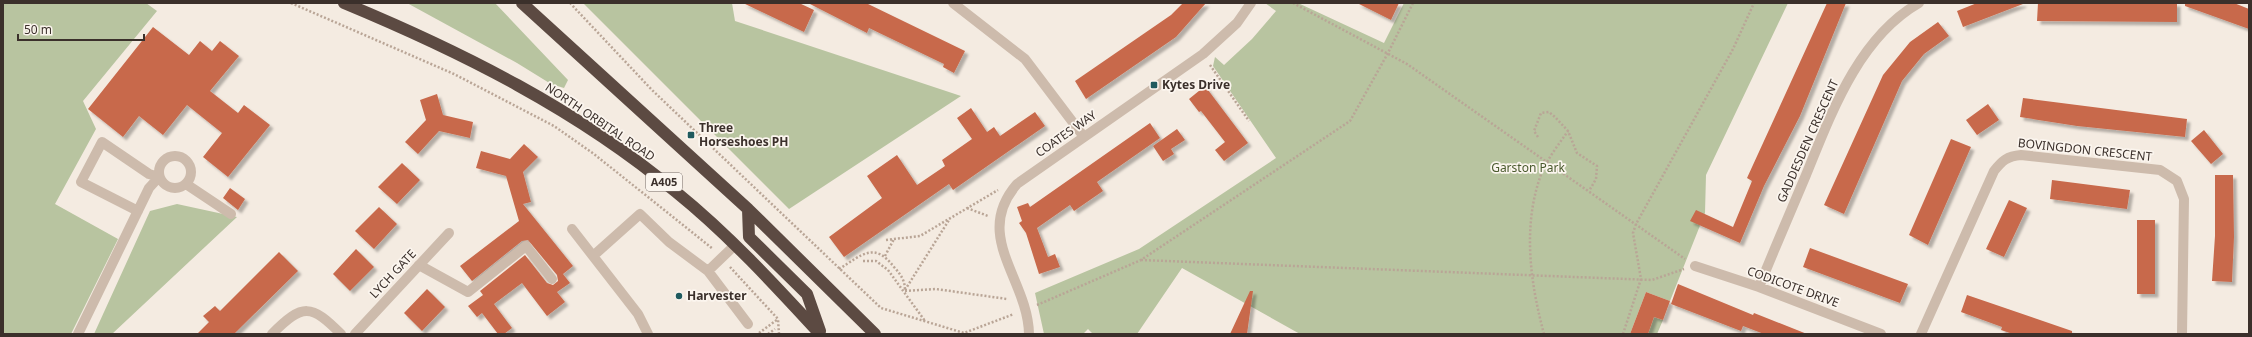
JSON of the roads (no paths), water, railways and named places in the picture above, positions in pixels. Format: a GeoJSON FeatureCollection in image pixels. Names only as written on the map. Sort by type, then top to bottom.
{"type":"FeatureCollection","features":[{"type":"Feature","properties":{"kind":"highway","name":"NORTH ORBITAL ROAD"},"geometry":{"type":"LineString","coordinates":[[344,3],[481,64],[551,104],[622,150],[676,192],[734,246],[820,334]]}},
{"type":"Feature","properties":{"kind":"highway"},"geometry":{"type":"LineString","coordinates":[[522,3],[748,208],[875,334]]}},
{"type":"Feature","properties":{"kind":"highway"},"geometry":{"type":"LineString","coordinates":[[748,208],[749,237],[806,294],[820,334]]}},
{"type":"Feature","properties":{"kind":"street"},"geometry":{"type":"LineString","coordinates":[[953,3],[1025,59],[1084,137]]}},
{"type":"Feature","properties":{"kind":"street","name":"COATES WAY"},"geometry":{"type":"LineString","coordinates":[[1028,334],[1025,310],[1000,244],[999,220],[1004,202],[1010,193],[1017,184],[1203,54],[1237,23],[1251,3]]}},
{"type":"Feature","properties":{"kind":"street","name":"GADDESDEN CRESCENT"},"geometry":{"type":"LineString","coordinates":[[1758,287],[1834,108],[1852,74],[1877,39],[1904,11],[1919,3]]}},
{"type":"Feature","properties":{"kind":"street"},"geometry":{"type":"LineString","coordinates":[[138,211],[81,182],[102,142],[149,174],[159,177]]}},
{"type":"Feature","properties":{"kind":"street","name":"BOVINGDON CRESCENT"},"geometry":{"type":"LineString","coordinates":[[1920,334],[1994,171],[2003,160],[2011,155],[2160,170],[2176,181],[2184,199],[2182,334]]}},
{"type":"Feature","properties":{"kind":"street"},"geometry":{"type":"LineString","coordinates":[[175,156],[180,157],[188,164],[190,169],[189,180],[182,187],[172,188],[163,183],[159,177],[159,169],[164,160],[175,156]]}},
{"type":"Feature","properties":{"kind":"street"},"geometry":{"type":"LineString","coordinates":[[78,334],[149,188],[159,177]]}},
{"type":"Feature","properties":{"kind":"street"},"geometry":{"type":"LineString","coordinates":[[186,184],[231,214]]}},
{"type":"Feature","properties":{"kind":"street"},"geometry":{"type":"LineString","coordinates":[[593,256],[640,214],[669,242],[708,271],[748,324]]}},
{"type":"Feature","properties":{"kind":"street"},"geometry":{"type":"LineString","coordinates":[[572,229],[638,314],[648,334]]}},
{"type":"Feature","properties":{"kind":"street","name":"LYCH GATE"},"geometry":{"type":"LineString","coordinates":[[355,334],[449,233]]}},
{"type":"Feature","properties":{"kind":"street"},"geometry":{"type":"LineString","coordinates":[[419,266],[468,292],[526,246],[552,279]]}},
{"type":"Feature","properties":{"kind":"street"},"geometry":{"type":"LineString","coordinates":[[708,271],[734,246]]}},
{"type":"Feature","properties":{"kind":"street","name":"CODICOTE DRIVE"},"geometry":{"type":"LineString","coordinates":[[1695,266],[1758,287],[1881,334]]}},
{"type":"Feature","properties":{"kind":"street"},"geometry":{"type":"LineString","coordinates":[[272,334],[286,320],[298,313],[309,310],[322,315],[342,334]]}},
{"type":"Feature","properties":{"kind":"place","name":"Kytes Drive"},"geometry":{"type":"Point","coordinates":[1154,85]}},
{"type":"Feature","properties":{"kind":"place","name":"Three Horseshoes PH"},"geometry":{"type":"Point","coordinates":[691,135]}},
{"type":"Feature","properties":{"kind":"place","name":"Harvester"},"geometry":{"type":"Point","coordinates":[679,296]}},
{"type":"Feature","properties":{"kind":"park label","name":"Garston Park"},"geometry":{"type":"Point","coordinates":[1528,168]}}]}
